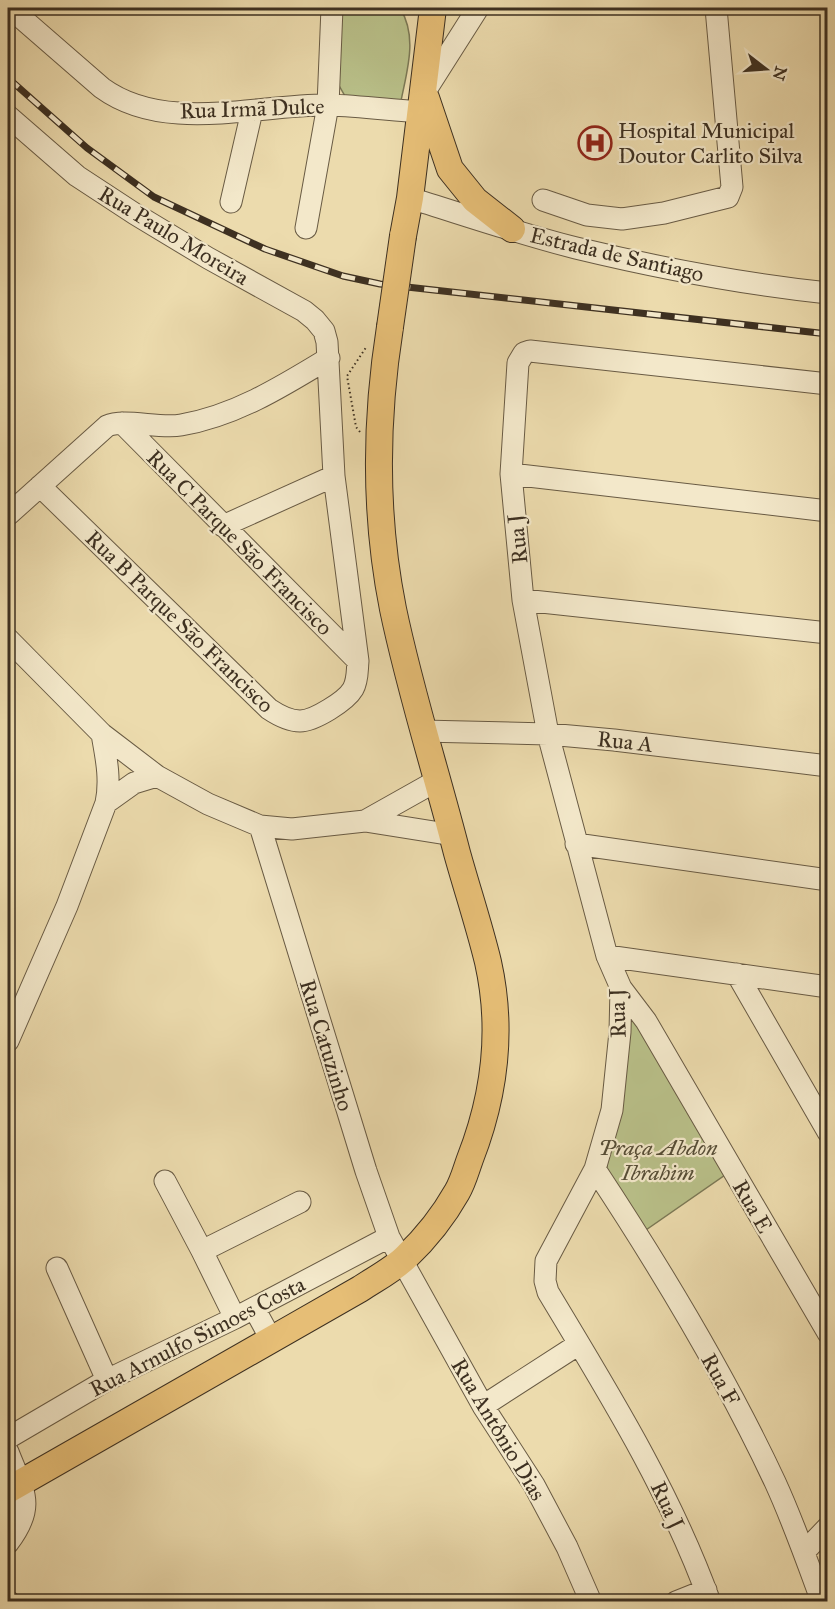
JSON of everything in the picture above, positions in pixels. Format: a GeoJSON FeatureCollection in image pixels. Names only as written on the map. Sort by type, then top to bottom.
{"type":"FeatureCollection","features":[{"type":"Feature","properties":{"kind":"main road"},"geometry":{"type":"LineString","coordinates":[[413,8],[429,47]]}},
{"type":"Feature","properties":{"kind":"main road"},"geometry":{"type":"LineString","coordinates":[[14,1487],[272,1341],[404,1260],[458,1192],[482,1129],[491,1092],[496,1048],[494,1008],[488,964],[438,780],[422,731],[393,607],[380,525],[377,485],[381,333],[410,198],[433,8]]}},
{"type":"Feature","properties":{"kind":"main road"},"geometry":{"type":"LineString","coordinates":[[422,103],[450,169],[462,187],[512,229]]}},
{"type":"Feature","properties":{"kind":"street","name":"Rua Irmã Dulce"},"geometry":{"type":"LineString","coordinates":[[10,8],[102,88],[128,103],[180,113],[252,111],[328,105],[422,103]]}},
{"type":"Feature","properties":{"kind":"street"},"geometry":{"type":"LineString","coordinates":[[306,228],[328,105],[332,8]]}},
{"type":"Feature","properties":{"kind":"street"},"geometry":{"type":"LineString","coordinates":[[422,103],[478,8]]}},
{"type":"Feature","properties":{"kind":"street"},"geometry":{"type":"LineString","coordinates":[[543,200],[586,215],[622,219],[643,217],[725,199],[730,194],[732,187],[716,8]]}},
{"type":"Feature","properties":{"kind":"street"},"geometry":{"type":"LineString","coordinates":[[231,202],[252,111]]}},
{"type":"Feature","properties":{"kind":"street","name":"Rua Paulo Moreira"},"geometry":{"type":"LineString","coordinates":[[8,116],[77,176],[208,258],[304,311],[324,331],[329,358]]}},
{"type":"Feature","properties":{"kind":"street","name":"Estrada de Santiago"},"geometry":{"type":"LineString","coordinates":[[410,198],[576,248],[768,287],[828,293]]}},
{"type":"Feature","properties":{"kind":"street"},"geometry":{"type":"LineString","coordinates":[[576,248],[586,215]]}},
{"type":"Feature","properties":{"kind":"street","name":"Rua J"},"geometry":{"type":"LineString","coordinates":[[708,1596],[671,1509],[644,1455],[548,1292],[545,1281],[546,1261],[595,1169],[612,1110],[620,1032],[621,988],[607,956],[548,734],[523,600],[511,474],[518,363],[524,353],[530,351],[828,384]]}},
{"type":"Feature","properties":{"kind":"street"},"geometry":{"type":"LineString","coordinates":[[8,515],[107,426],[122,423],[152,426],[182,425],[227,412],[283,386],[329,358]]}},
{"type":"Feature","properties":{"kind":"street","name":"Rua B Parque São Francisco"},"geometry":{"type":"LineString","coordinates":[[40,486],[269,709],[279,715],[300,721],[313,719],[340,702],[352,691],[357,678],[358,661],[334,476],[329,358]]}},
{"type":"Feature","properties":{"kind":"street","name":"Rua C Parque São Francisco"},"geometry":{"type":"LineString","coordinates":[[122,423],[358,661]]}},
{"type":"Feature","properties":{"kind":"street"},"geometry":{"type":"LineString","coordinates":[[511,474],[828,511]]}},
{"type":"Feature","properties":{"kind":"street"},"geometry":{"type":"LineString","coordinates":[[223,526],[334,476]]}},
{"type":"Feature","properties":{"kind":"street"},"geometry":{"type":"LineString","coordinates":[[523,600],[828,633]]}},
{"type":"Feature","properties":{"kind":"street"},"geometry":{"type":"LineString","coordinates":[[8,639],[102,734],[157,776],[208,804],[260,826],[292,829],[365,821],[453,835]]}},
{"type":"Feature","properties":{"kind":"street","name":"Rua A"},"geometry":{"type":"LineString","coordinates":[[422,731],[548,734],[828,766]]}},
{"type":"Feature","properties":{"kind":"street"},"geometry":{"type":"LineString","coordinates":[[8,1041],[67,906],[106,803],[109,790],[102,734]]}},
{"type":"Feature","properties":{"kind":"street"},"geometry":{"type":"LineString","coordinates":[[106,803],[134,783],[157,776]]}},
{"type":"Feature","properties":{"kind":"street"},"geometry":{"type":"LineString","coordinates":[[365,821],[438,780]]}},
{"type":"Feature","properties":{"kind":"street","name":"Rua Catuzinho"},"geometry":{"type":"LineString","coordinates":[[260,826],[366,1171],[389,1237],[404,1260]]}},
{"type":"Feature","properties":{"kind":"street"},"geometry":{"type":"LineString","coordinates":[[576,844],[828,880]]}},
{"type":"Feature","properties":{"kind":"street"},"geometry":{"type":"LineString","coordinates":[[607,956],[828,987]]}},
{"type":"Feature","properties":{"kind":"street"},"geometry":{"type":"LineString","coordinates":[[736,974],[828,1132]]}},
{"type":"Feature","properties":{"kind":"street","name":"Rua E"},"geometry":{"type":"LineString","coordinates":[[621,988],[646,1021],[828,1333]]}},
{"type":"Feature","properties":{"kind":"street","name":"Rua F"},"geometry":{"type":"LineString","coordinates":[[595,1169],[676,1297],[750,1432],[776,1484],[822,1602]]}},
{"type":"Feature","properties":{"kind":"street"},"geometry":{"type":"LineString","coordinates":[[165,1181],[235,1318]]}},
{"type":"Feature","properties":{"kind":"street"},"geometry":{"type":"LineString","coordinates":[[202,1251],[300,1202]]}},
{"type":"Feature","properties":{"kind":"street","name":"Rua Arnulfo Simoes Costa"},"geometry":{"type":"LineString","coordinates":[[8,1438],[107,1380],[235,1318],[389,1237]]}},
{"type":"Feature","properties":{"kind":"street","name":"Rua Antônio Dias"},"geometry":{"type":"LineString","coordinates":[[404,1260],[483,1406],[534,1485],[567,1547],[591,1602]]}},
{"type":"Feature","properties":{"kind":"street"},"geometry":{"type":"LineString","coordinates":[[57,1268],[107,1380]]}},
{"type":"Feature","properties":{"kind":"street"},"geometry":{"type":"LineString","coordinates":[[254,1308],[272,1341]]}},
{"type":"Feature","properties":{"kind":"street"},"geometry":{"type":"LineString","coordinates":[[483,1406],[579,1344]]}},
{"type":"Feature","properties":{"kind":"street"},"geometry":{"type":"LineString","coordinates":[[8,1452],[14,1487],[25,1496],[25,1512],[8,1543]]}},
{"type":"Feature","properties":{"kind":"street"},"geometry":{"type":"LineString","coordinates":[[804,1552],[828,1527]]}},
{"type":"Feature","properties":{"kind":"street"},"geometry":{"type":"LineString","coordinates":[[676,1602],[708,1596]]}},
{"type":"Feature","properties":{"kind":"path"},"geometry":{"type":"LineString","coordinates":[[378,454],[356,427],[347,376],[381,333]]}},
{"type":"Feature","properties":{"kind":"green space"},"geometry":{"type":"Polygon","coordinates":[[[335,8],[400,8],[409,30],[410,42],[410,54],[401,101],[345,96],[337,82],[335,8]]]}},
{"type":"Feature","properties":{"kind":"green space","name":"Praça Abdon Ibrahim"},"geometry":{"type":"Polygon","coordinates":[[[628,1009],[725,1175],[643,1232],[607,1174],[628,1009]]]}},
{"type":"Feature","properties":{"kind":"railway"},"geometry":{"type":"LineString","coordinates":[[8,78],[87,148],[154,197],[265,249],[343,276],[380,284],[828,334]]}},
{"type":"Feature","properties":{"kind":"place","name":"Hospital Municipal Doutor Carlito Silva"},"geometry":{"type":"Point","coordinates":[595,143]}}]}
